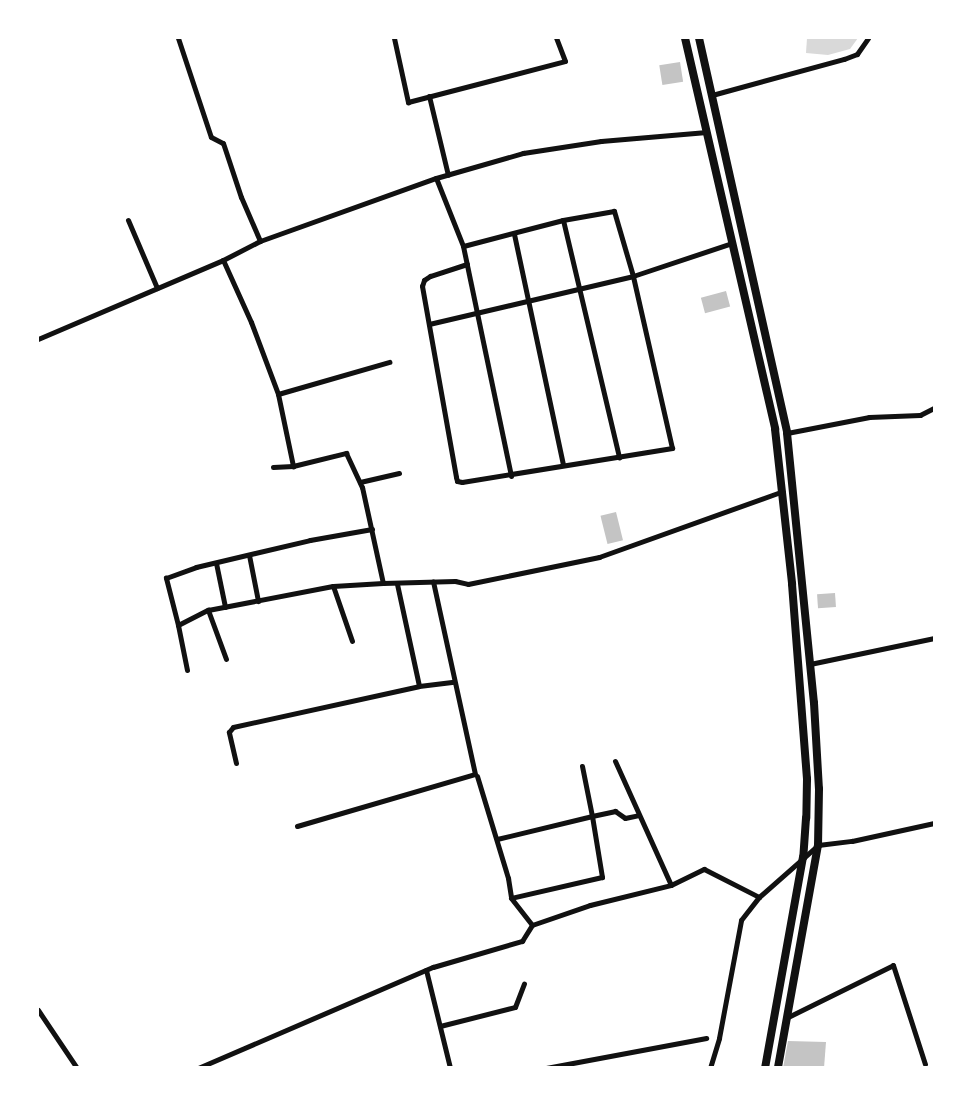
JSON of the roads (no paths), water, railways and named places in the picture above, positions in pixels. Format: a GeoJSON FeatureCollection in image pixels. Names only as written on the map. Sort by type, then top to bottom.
{"type":"FeatureCollection","features":[{"type":"Feature","properties":{"kind":"highway"},"geometry":{"type":"LineString","coordinates":[[685,38],[770,407],[783,491],[807,779],[803,857],[765,1068]]}},
{"type":"Feature","properties":{"kind":"highway"},"geometry":{"type":"LineString","coordinates":[[699,38],[787,433],[818,765],[818,845],[802,921],[778,1068]]}},
{"type":"Feature","properties":{"kind":"street"},"geometry":{"type":"LineString","coordinates":[[178,38],[211,137],[223,142],[241,197],[260,241]]}},
{"type":"Feature","properties":{"kind":"street"},"geometry":{"type":"LineString","coordinates":[[394,38],[408,102],[565,62],[556,38]]}},
{"type":"Feature","properties":{"kind":"street"},"geometry":{"type":"LineString","coordinates":[[712,95],[844,59],[857,54],[868,38]]}},
{"type":"Feature","properties":{"kind":"street"},"geometry":{"type":"LineString","coordinates":[[429,96],[447,175]]}},
{"type":"Feature","properties":{"kind":"street"},"geometry":{"type":"LineString","coordinates":[[38,339],[223,260],[260,241],[436,178],[523,153],[601,141],[707,132]]}},
{"type":"Feature","properties":{"kind":"street"},"geometry":{"type":"LineString","coordinates":[[436,178],[463,246],[511,476]]}},
{"type":"Feature","properties":{"kind":"street"},"geometry":{"type":"LineString","coordinates":[[463,246],[563,220],[614,212],[633,276],[672,448],[563,465],[511,476],[457,481],[429,324],[424,280],[467,264]]}},
{"type":"Feature","properties":{"kind":"street"},"geometry":{"type":"LineString","coordinates":[[128,220],[157,288]]}},
{"type":"Feature","properties":{"kind":"street"},"geometry":{"type":"LineString","coordinates":[[563,220],[619,457]]}},
{"type":"Feature","properties":{"kind":"street"},"geometry":{"type":"LineString","coordinates":[[513,234],[563,465]]}},
{"type":"Feature","properties":{"kind":"street"},"geometry":{"type":"LineString","coordinates":[[429,324],[633,276],[732,243]]}},
{"type":"Feature","properties":{"kind":"street"},"geometry":{"type":"LineString","coordinates":[[223,260],[251,322],[278,394],[293,466]]}},
{"type":"Feature","properties":{"kind":"street"},"geometry":{"type":"LineString","coordinates":[[278,394],[389,362]]}},
{"type":"Feature","properties":{"kind":"street"},"geometry":{"type":"LineString","coordinates":[[787,433],[869,417],[920,415],[934,408]]}},
{"type":"Feature","properties":{"kind":"street"},"geometry":{"type":"LineString","coordinates":[[273,466],[293,466],[346,453],[360,482],[383,584]]}},
{"type":"Feature","properties":{"kind":"street"},"geometry":{"type":"LineString","coordinates":[[360,482],[399,473]]}},
{"type":"Feature","properties":{"kind":"street"},"geometry":{"type":"LineString","coordinates":[[178,625],[208,610],[333,586],[455,581],[468,585],[599,557],[783,491]]}},
{"type":"Feature","properties":{"kind":"street"},"geometry":{"type":"LineString","coordinates":[[187,670],[166,578],[249,555],[372,529]]}},
{"type":"Feature","properties":{"kind":"street"},"geometry":{"type":"LineString","coordinates":[[249,555],[258,601]]}},
{"type":"Feature","properties":{"kind":"street"},"geometry":{"type":"LineString","coordinates":[[216,563],[225,607]]}},
{"type":"Feature","properties":{"kind":"street"},"geometry":{"type":"LineString","coordinates":[[297,826],[475,774],[433,582]]}},
{"type":"Feature","properties":{"kind":"street"},"geometry":{"type":"LineString","coordinates":[[397,584],[419,686]]}},
{"type":"Feature","properties":{"kind":"street"},"geometry":{"type":"LineString","coordinates":[[333,586],[352,641]]}},
{"type":"Feature","properties":{"kind":"street"},"geometry":{"type":"LineString","coordinates":[[208,610],[226,659]]}},
{"type":"Feature","properties":{"kind":"street"},"geometry":{"type":"LineString","coordinates":[[810,664],[934,638]]}},
{"type":"Feature","properties":{"kind":"street"},"geometry":{"type":"LineString","coordinates":[[236,763],[229,732],[233,727],[419,686],[454,682]]}},
{"type":"Feature","properties":{"kind":"street"},"geometry":{"type":"LineString","coordinates":[[615,761],[671,885]]}},
{"type":"Feature","properties":{"kind":"street"},"geometry":{"type":"LineString","coordinates":[[511,898],[602,877],[582,766]]}},
{"type":"Feature","properties":{"kind":"street"},"geometry":{"type":"LineString","coordinates":[[477,776],[508,878],[511,898],[532,925]]}},
{"type":"Feature","properties":{"kind":"street"},"geometry":{"type":"LineString","coordinates":[[496,839],[615,811],[625,818],[639,815]]}},
{"type":"Feature","properties":{"kind":"street"},"geometry":{"type":"LineString","coordinates":[[710,1068],[720,1038],[741,920],[759,897],[818,845],[852,841],[934,823]]}},
{"type":"Feature","properties":{"kind":"street"},"geometry":{"type":"LineString","coordinates":[[198,1068],[426,970],[522,941],[532,925],[590,905],[671,885],[704,869],[759,897]]}},
{"type":"Feature","properties":{"kind":"street"},"geometry":{"type":"LineString","coordinates":[[788,1017],[893,965],[924,1064]]}},
{"type":"Feature","properties":{"kind":"street"},"geometry":{"type":"LineString","coordinates":[[426,970],[450,1068]]}},
{"type":"Feature","properties":{"kind":"street"},"geometry":{"type":"LineString","coordinates":[[440,1026],[515,1007],[524,984]]}},
{"type":"Feature","properties":{"kind":"street"},"geometry":{"type":"LineString","coordinates":[[38,1010],[77,1068]]}},
{"type":"Feature","properties":{"kind":"street"},"geometry":{"type":"LineString","coordinates":[[546,1068],[706,1038]]}}]}
